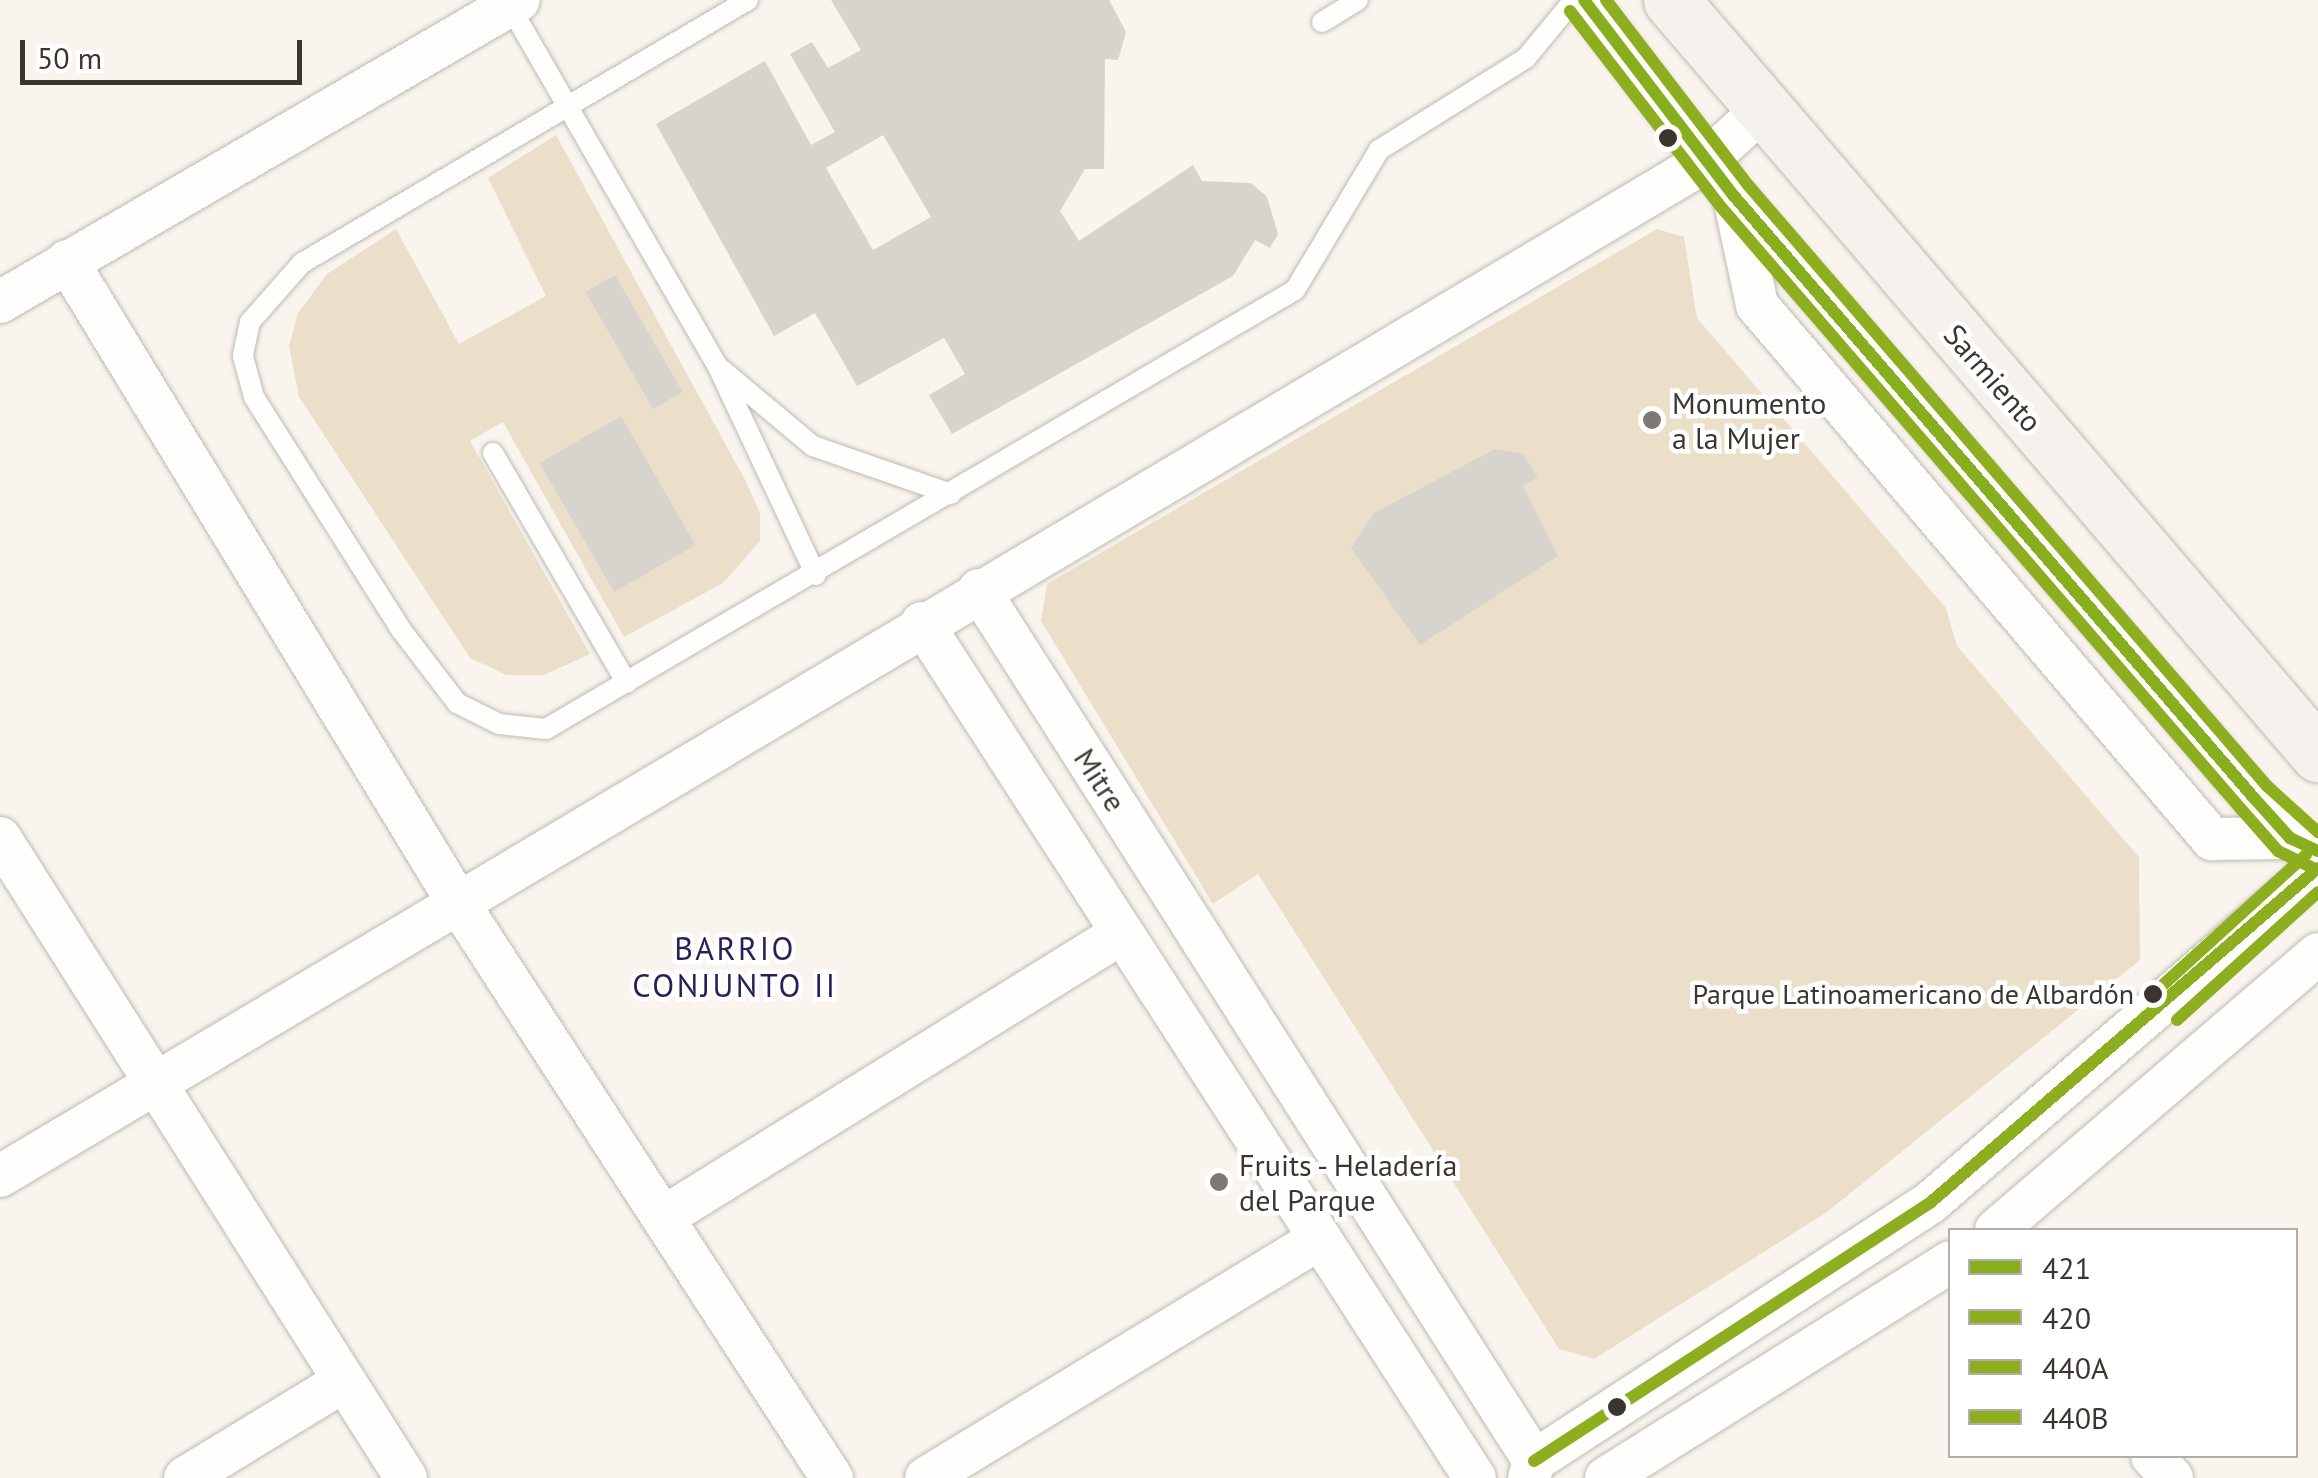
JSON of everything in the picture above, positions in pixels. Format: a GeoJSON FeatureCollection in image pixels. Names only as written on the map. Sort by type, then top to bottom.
{"type":"FeatureCollection","features":[{"type":"Feature","properties":{"kind":"main road","name":"Sarmiento"},"geometry":{"type":"LineString","coordinates":[[1671,0],[1761,111],[2318,754]]}},
{"type":"Feature","properties":{"kind":"street"},"geometry":{"type":"LineString","coordinates":[[1584,0],[1734,196],[2309,852]]}},
{"type":"Feature","properties":{"kind":"street"},"geometry":{"type":"LineString","coordinates":[[0,302],[514,3]]}},
{"type":"Feature","properties":{"kind":"street"},"geometry":{"type":"LineString","coordinates":[[0,1176],[455,898],[1706,161],[1761,111]]}},
{"type":"Feature","properties":{"kind":"street"},"geometry":{"type":"LineString","coordinates":[[1734,196],[1757,305],[2212,840],[2309,852]]}},
{"type":"Feature","properties":{"kind":"street"},"geometry":{"type":"LineString","coordinates":[[67,261],[455,898],[667,1215],[832,1478]]}},
{"type":"Feature","properties":{"kind":"street","name":"Mitre"},"geometry":{"type":"LineString","coordinates":[[979,590],[1532,1470]]}},
{"type":"Feature","properties":{"kind":"street"},"geometry":{"type":"LineString","coordinates":[[922,624],[1474,1478]]}},
{"type":"Feature","properties":{"kind":"street"},"geometry":{"type":"LineString","coordinates":[[0,838],[406,1478]]}},
{"type":"Feature","properties":{"kind":"street"},"geometry":{"type":"LineString","coordinates":[[1532,1470],[1931,1202],[2309,852]]}},
{"type":"Feature","properties":{"kind":"street"},"geometry":{"type":"LineString","coordinates":[[667,1215],[1122,933]]}},
{"type":"Feature","properties":{"kind":"street"},"geometry":{"type":"LineString","coordinates":[[1998,1228],[2318,954]]}},
{"type":"Feature","properties":{"kind":"street"},"geometry":{"type":"LineString","coordinates":[[926,1478],[1320,1238]]}},
{"type":"Feature","properties":{"kind":"street"},"geometry":{"type":"LineString","coordinates":[[1606,1478],[1948,1263]]}},
{"type":"Feature","properties":{"kind":"street"},"geometry":{"type":"LineString","coordinates":[[185,1478],[344,1381]]}},
{"type":"Feature","properties":{"kind":"street"},"geometry":{"type":"LineString","coordinates":[[2154,1458],[2172,1478]]}},
{"type":"Feature","properties":{"kind":"lane"},"geometry":{"type":"LineString","coordinates":[[748,0],[568,102],[302,262],[265,298],[243,356],[254,396],[457,704],[499,724],[546,729],[816,575],[1295,290],[1379,150],[1526,58],[1574,0]]}},
{"type":"Feature","properties":{"kind":"lane"},"geometry":{"type":"LineString","coordinates":[[1322,22],[1358,0]]}},
{"type":"Feature","properties":{"kind":"lane"},"geometry":{"type":"LineString","coordinates":[[514,3],[716,366],[816,575]]}},
{"type":"Feature","properties":{"kind":"lane"},"geometry":{"type":"LineString","coordinates":[[716,366],[813,446],[951,494]]}},
{"type":"Feature","properties":{"kind":"lane"},"geometry":{"type":"LineString","coordinates":[[493,453],[627,683]]}},
{"type":"Feature","properties":{"kind":"shaded area"},"geometry":{"type":"Polygon","coordinates":[[[556,135],[745,480],[760,513],[760,541],[723,583],[624,637],[503,422],[470,441],[590,654],[544,675],[506,675],[470,658],[299,397],[289,346],[298,313],[327,274],[396,229],[459,344],[546,296],[488,178],[556,135]]]}},
{"type":"Feature","properties":{"kind":"shaded area","name":"Parque Latinoamericano de Albardón"},"geometry":{"type":"Polygon","coordinates":[[[1657,229],[1684,237],[1697,318],[1946,608],[1957,646],[2139,857],[2140,960],[1827,1212],[1594,1359],[1559,1349],[1258,874],[1213,904],[1041,621],[1047,584],[1657,229]]]}},
{"type":"Feature","properties":{"kind":"building"},"geometry":{"type":"Polygon","coordinates":[[[831,0],[1109,0],[1126,32],[1118,60],[1105,59],[1104,169],[1085,169],[1060,211],[1079,241],[1193,165],[1202,181],[1251,183],[1267,197],[1278,234],[1270,248],[1255,240],[1233,276],[952,434],[929,395],[965,374],[944,338],[857,386],[815,313],[774,336],[656,124],[765,61],[811,145],[835,132],[790,54],[812,42],[828,68],[861,50],[831,0]],[[883,135],[826,168],[873,250],[931,217],[883,135]]]}},
{"type":"Feature","properties":{"kind":"building"},"geometry":{"type":"Polygon","coordinates":[[[615,275],[682,392],[653,409],[586,292],[615,275]]]}},
{"type":"Feature","properties":{"kind":"building"},"geometry":{"type":"Polygon","coordinates":[[[621,416],[696,545],[614,592],[540,463],[621,416]]]}},
{"type":"Feature","properties":{"kind":"building"},"geometry":{"type":"Polygon","coordinates":[[[1495,449],[1523,454],[1538,478],[1523,486],[1558,556],[1420,645],[1351,548],[1374,513],[1495,449]]]}},
{"type":"Feature","properties":{"kind":"transit line","name":"421"},"geometry":{"type":"LineString","coordinates":[[1584,0],[1734,196],[2254,798],[2290,838],[2318,851]]}},
{"type":"Feature","properties":{"kind":"transit line","name":"440B"},"geometry":{"type":"LineString","coordinates":[[1606,0],[1748,185],[2267,786],[2318,832]]}},
{"type":"Feature","properties":{"kind":"transit line","name":"440A"},"geometry":{"type":"LineString","coordinates":[[1570,11],[1721,207],[2241,809],[2278,851],[2311,867]]}},
{"type":"Feature","properties":{"kind":"transit line","name":"440B"},"geometry":{"type":"LineString","coordinates":[[2153,994],[2306,855]]}},
{"type":"Feature","properties":{"kind":"transit line","name":"420"},"geometry":{"type":"LineString","coordinates":[[1534,1461],[1931,1202],[2318,868]]}},
{"type":"Feature","properties":{"kind":"transit line","name":"440A"},"geometry":{"type":"LineString","coordinates":[[2177,1020],[2318,892]]}},
{"type":"Feature","properties":{"kind":"place","name":"Monumento a la Mujer"},"geometry":{"type":"Point","coordinates":[1652,420]}},
{"type":"Feature","properties":{"kind":"place","name":"Parque Latinoamericano de Albardón"},"geometry":{"type":"Point","coordinates":[2153,994]}},
{"type":"Feature","properties":{"kind":"place","name":"Fruits - Heladería del Parque"},"geometry":{"type":"Point","coordinates":[1219,1182]}},
{"type":"Feature","properties":{"kind":"district","name":"BARRIO CONJUNTO II"},"geometry":{"type":"Point","coordinates":[735,968]}}]}
